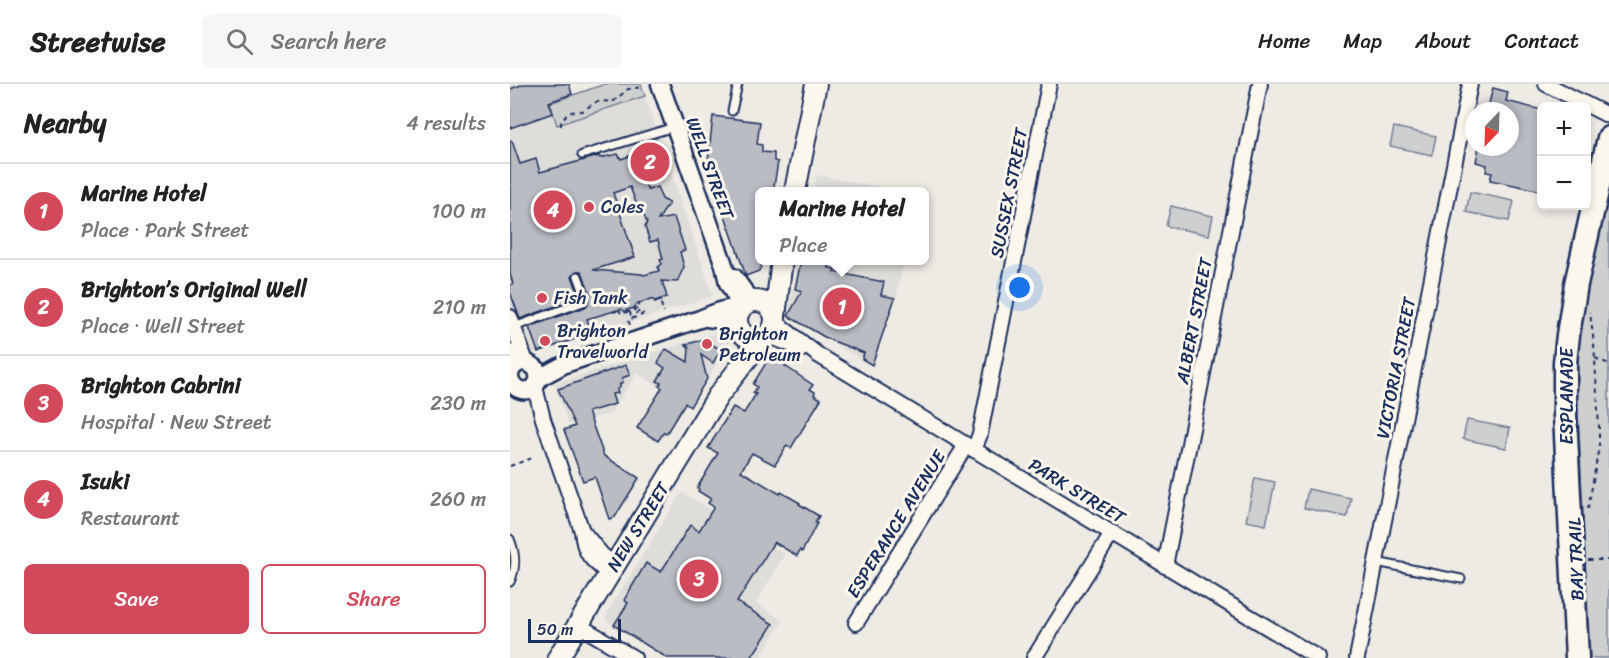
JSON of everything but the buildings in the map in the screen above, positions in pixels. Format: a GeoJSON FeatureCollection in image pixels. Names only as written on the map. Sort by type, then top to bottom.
{"type":"FeatureCollection","features":[{"type":"Feature","properties":{"kind":"main road"},"geometry":{"type":"LineString","coordinates":[[796,187],[816,84]]}},
{"type":"Feature","properties":{"kind":"main road","name":"ESPLANADE"},"geometry":{"type":"LineString","coordinates":[[1577,658],[1565,415],[1565,362],[1575,285],[1609,138]]}},
{"type":"Feature","properties":{"kind":"main road","name":"NEW STREET"},"geometry":{"type":"LineString","coordinates":[[718,396],[739,345],[746,312],[766,292],[779,265]]}},
{"type":"Feature","properties":{"kind":"main road","name":"NEW STREET"},"geometry":{"type":"LineString","coordinates":[[775,318],[781,265]]}},
{"type":"Feature","properties":{"kind":"main road"},"geometry":{"type":"LineString","coordinates":[[770,306],[775,318],[773,330],[764,337],[752,339],[745,335],[746,312],[770,306]]}},
{"type":"Feature","properties":{"kind":"main road","name":"NEW STREET"},"geometry":{"type":"LineString","coordinates":[[558,658],[718,396],[764,337]]}},
{"type":"Feature","properties":{"kind":"street","name":"SUSSEX STREET"},"geometry":{"type":"LineString","coordinates":[[970,447],[980,434],[1049,84]]}},
{"type":"Feature","properties":{"kind":"street","name":"ALBERT STREET"},"geometry":{"type":"LineString","coordinates":[[1165,566],[1260,84]]}},
{"type":"Feature","properties":{"kind":"street","name":"VICTORIA STREET"},"geometry":{"type":"LineString","coordinates":[[1357,658],[1470,84]]}},
{"type":"Feature","properties":{"kind":"street"},"geometry":{"type":"LineString","coordinates":[[1546,84],[1609,116]]}},
{"type":"Feature","properties":{"kind":"street","name":"WELL STREET"},"geometry":{"type":"LineString","coordinates":[[652,85],[674,127],[724,265],[728,283],[746,312]]}},
{"type":"Feature","properties":{"kind":"street","name":"WELL STREET"},"geometry":{"type":"LineString","coordinates":[[724,265],[745,293],[746,312]]}},
{"type":"Feature","properties":{"kind":"street"},"geometry":{"type":"LineString","coordinates":[[697,321],[723,301],[728,293],[728,283]]}},
{"type":"Feature","properties":{"kind":"street"},"geometry":{"type":"LineString","coordinates":[[521,375],[709,318],[733,322],[746,312]]}},
{"type":"Feature","properties":{"kind":"street","name":"PARK STREET"},"geometry":{"type":"LineString","coordinates":[[775,318],[783,328],[818,355],[1318,658]]}},
{"type":"Feature","properties":{"kind":"street"},"geometry":{"type":"LineString","coordinates":[[512,322],[521,375],[543,419],[582,531],[588,555],[594,562],[612,570]]}},
{"type":"Feature","properties":{"kind":"street","name":"PARK STREET"},"geometry":{"type":"LineString","coordinates":[[764,337],[777,339],[818,355]]}},
{"type":"Feature","properties":{"kind":"street","name":"ESPERANCE AVENUE"},"geometry":{"type":"LineString","coordinates":[[856,622],[970,447]]}},
{"type":"Feature","properties":{"kind":"street"},"geometry":{"type":"LineString","coordinates":[[1034,658],[1112,533]]}},
{"type":"Feature","properties":{"kind":"street"},"geometry":{"type":"LineString","coordinates":[[578,625],[634,658]]}},
{"type":"Feature","properties":{"kind":"lane"},"geometry":{"type":"LineString","coordinates":[[732,111],[738,84]]}},
{"type":"Feature","properties":{"kind":"lane"},"geometry":{"type":"LineString","coordinates":[[582,155],[674,127]]}},
{"type":"Feature","properties":{"kind":"lane"},"geometry":{"type":"LineString","coordinates":[[512,322],[583,302],[585,295],[578,276]]}},
{"type":"Feature","properties":{"kind":"lane"},"geometry":{"type":"LineString","coordinates":[[510,539],[516,558],[510,582]]}},
{"type":"Feature","properties":{"kind":"lane"},"geometry":{"type":"LineString","coordinates":[[1376,562],[1461,579]]}},
{"type":"Feature","properties":{"kind":"path"},"geometry":{"type":"LineString","coordinates":[[561,126],[561,122],[570,112],[582,111],[597,102],[614,101],[628,89],[652,85]]}},
{"type":"Feature","properties":{"kind":"path"},"geometry":{"type":"LineString","coordinates":[[613,312],[619,309],[621,314],[640,308],[638,303],[650,299],[653,303],[664,300],[663,298]]}},
{"type":"Feature","properties":{"kind":"path"},"geometry":{"type":"LineString","coordinates":[[659,300],[664,314]]}},
{"type":"Feature","properties":{"kind":"path","name":"BAY TRAIL"},"geometry":{"type":"LineString","coordinates":[[1588,509],[1599,447],[1590,306]]}},
{"type":"Feature","properties":{"kind":"path"},"geometry":{"type":"LineString","coordinates":[[630,325],[628,320],[643,314],[641,311],[631,315],[631,310]]}},
{"type":"Feature","properties":{"kind":"path"},"geometry":{"type":"LineString","coordinates":[[1595,358],[1609,364]]}},
{"type":"Feature","properties":{"kind":"path"},"geometry":{"type":"LineString","coordinates":[[510,466],[535,457]]}},
{"type":"Feature","properties":{"kind":"path"},"geometry":{"type":"LineString","coordinates":[[1588,560],[1609,560]]}},
{"type":"Feature","properties":{"kind":"shaded area"},"geometry":{"type":"Polygon","coordinates":[[[510,84],[543,84],[550,102],[605,84],[641,84],[713,296],[510,362],[510,84]]]}},
{"type":"Feature","properties":{"kind":"shaded area"},"geometry":{"type":"Polygon","coordinates":[[[605,84],[641,84],[645,96],[557,125],[550,103],[605,84]]]}},
{"type":"Feature","properties":{"kind":"shaded area"},"geometry":{"type":"Polygon","coordinates":[[[1394,127],[1436,136],[1432,155],[1390,146],[1394,127]]]}},
{"type":"Feature","properties":{"kind":"shaded area"},"geometry":{"type":"Polygon","coordinates":[[[817,175],[876,187],[814,187],[817,175]]]}},
{"type":"Feature","properties":{"kind":"shaded area"},"geometry":{"type":"Polygon","coordinates":[[[1470,192],[1514,201],[1509,221],[1466,212],[1470,192]]]}},
{"type":"Feature","properties":{"kind":"shaded area"},"geometry":{"type":"Polygon","coordinates":[[[1609,194],[1609,658],[1590,658],[1577,392],[1580,339],[1586,297],[1609,194]]]}},
{"type":"Feature","properties":{"kind":"shaded area"},"geometry":{"type":"Polygon","coordinates":[[[1171,206],[1213,216],[1209,235],[1166,226],[1171,206]]]}},
{"type":"Feature","properties":{"kind":"shaded area"},"geometry":{"type":"Polygon","coordinates":[[[798,265],[903,265],[896,300],[872,366],[787,316],[798,265]]]}},
{"type":"Feature","properties":{"kind":"shaded area"},"geometry":{"type":"Polygon","coordinates":[[[726,330],[733,337],[690,407],[637,373],[610,414],[568,424],[554,383],[726,330]]]}},
{"type":"Feature","properties":{"kind":"shaded area"},"geometry":{"type":"Polygon","coordinates":[[[1467,420],[1510,428],[1506,448],[1463,439],[1467,420]]]}},
{"type":"Feature","properties":{"kind":"shaded area"},"geometry":{"type":"Polygon","coordinates":[[[1255,478],[1275,482],[1266,525],[1246,521],[1255,478]]]}},
{"type":"Feature","properties":{"kind":"shaded area"},"geometry":{"type":"Polygon","coordinates":[[[1308,489],[1351,498],[1347,517],[1304,508],[1308,489]]]}},
{"type":"Feature","properties":{"kind":"shaded area"},"geometry":{"type":"Polygon","coordinates":[[[682,492],[785,554],[756,603],[783,621],[760,658],[665,658],[606,619],[607,613],[682,492]]]}},
{"type":"Feature","properties":{"kind":"place","name":"Brighton’s Original Well"},"geometry":{"type":"Point","coordinates":[650,162]}},
{"type":"Feature","properties":{"kind":"place","name":"Coles"},"geometry":{"type":"Point","coordinates":[589,207]}},
{"type":"Feature","properties":{"kind":"place","name":"Isuki"},"geometry":{"type":"Point","coordinates":[553,210]}},
{"type":"Feature","properties":{"kind":"place","name":"Fish Tank"},"geometry":{"type":"Point","coordinates":[542,298]}},
{"type":"Feature","properties":{"kind":"place","name":"Marine Hotel"},"geometry":{"type":"Point","coordinates":[842,307]}},
{"type":"Feature","properties":{"kind":"place","name":"Brighton Travelworld"},"geometry":{"type":"Point","coordinates":[545,341]}},
{"type":"Feature","properties":{"kind":"place","name":"Brighton Petroleum"},"geometry":{"type":"Point","coordinates":[707,344]}},
{"type":"Feature","properties":{"kind":"place","name":"Brighton Cabrini"},"geometry":{"type":"Point","coordinates":[699,579]}}]}
